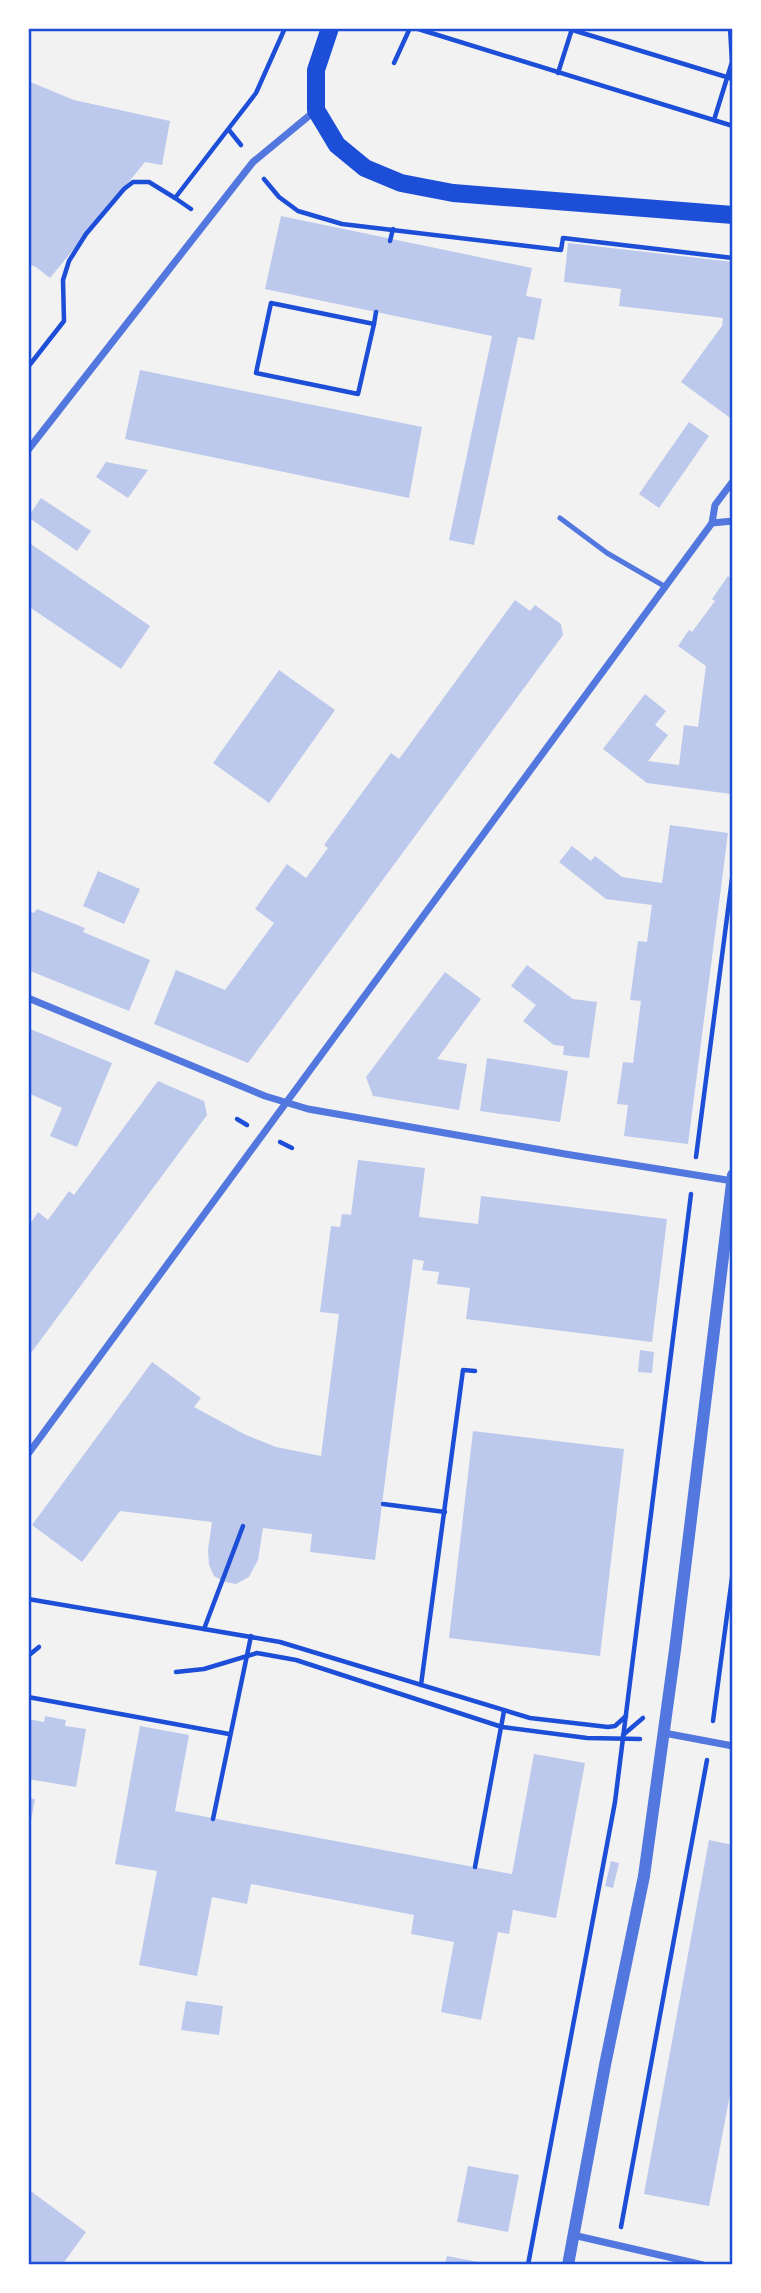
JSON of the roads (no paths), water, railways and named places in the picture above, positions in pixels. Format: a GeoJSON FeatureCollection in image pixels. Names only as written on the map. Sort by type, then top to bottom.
{"type":"FeatureCollection","features":[{"type":"Feature","properties":{"kind":"main road"},"geometry":{"type":"LineString","coordinates":[[330,28],[316,70],[316,110],[337,145],[365,168],[401,183],[453,194],[733,215]]}},
{"type":"Feature","properties":{"kind":"street"},"geometry":{"type":"LineString","coordinates":[[28,450],[253,162],[316,110]]}},
{"type":"Feature","properties":{"kind":"street"},"geometry":{"type":"LineString","coordinates":[[28,1454],[712,523],[715,505],[733,481]]}},
{"type":"Feature","properties":{"kind":"street"},"geometry":{"type":"LineString","coordinates":[[712,523],[733,521]]}},
{"type":"Feature","properties":{"kind":"street"},"geometry":{"type":"LineString","coordinates":[[28,998],[265,1096],[308,1109],[733,1181]]}},
{"type":"Feature","properties":{"kind":"street"},"geometry":{"type":"LineString","coordinates":[[568,2265],[644,1876],[733,1175]]}},
{"type":"Feature","properties":{"kind":"street"},"geometry":{"type":"LineString","coordinates":[[664,1733],[733,1746]]}},
{"type":"Feature","properties":{"kind":"street"},"geometry":{"type":"LineString","coordinates":[[573,2235],[703,2265]]}},
{"type":"Feature","properties":{"kind":"lane"},"geometry":{"type":"LineString","coordinates":[[559,518],[607,553],[664,586]]}}]}
